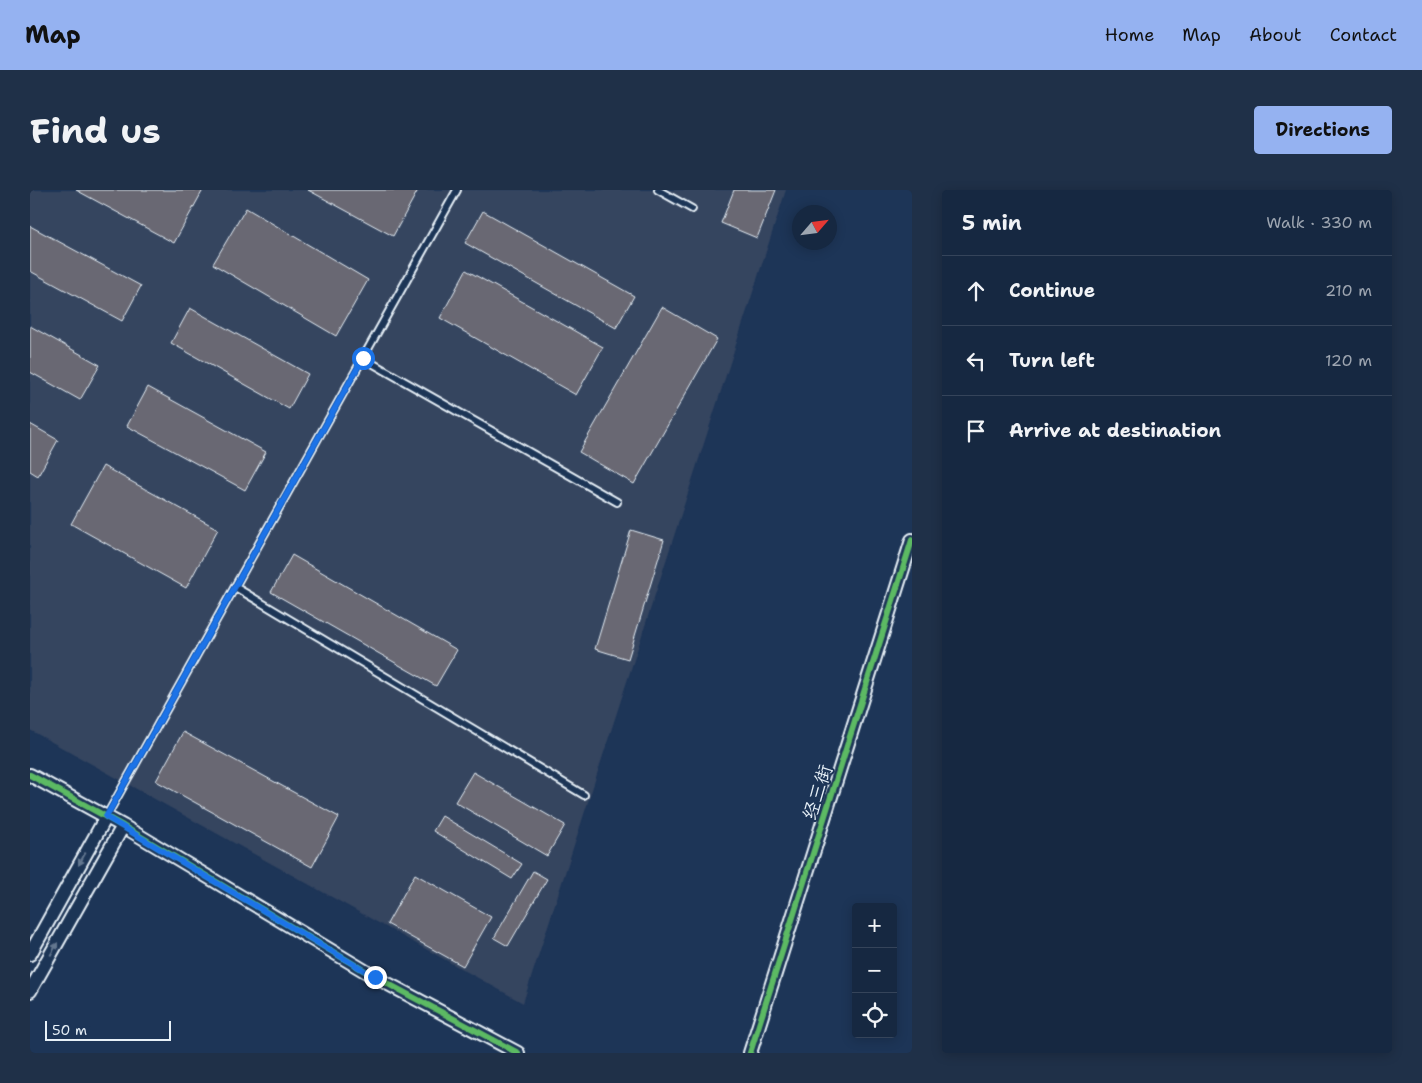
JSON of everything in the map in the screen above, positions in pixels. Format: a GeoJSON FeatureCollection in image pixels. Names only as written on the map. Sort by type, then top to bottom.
{"type":"FeatureCollection","features":[{"type":"Feature","properties":{"kind":"street","name":"经三街"},"geometry":{"type":"LineString","coordinates":[[750,1053],[912,540]]}},
{"type":"Feature","properties":{"kind":"street"},"geometry":{"type":"LineString","coordinates":[[30,775],[123,826],[375,977],[518,1053]]}},
{"type":"Feature","properties":{"kind":"street"},"geometry":{"type":"LineString","coordinates":[[30,954],[106,817]]}},
{"type":"Feature","properties":{"kind":"street"},"geometry":{"type":"LineString","coordinates":[[30,991],[123,826]]}},
{"type":"Feature","properties":{"kind":"lane"},"geometry":{"type":"LineString","coordinates":[[106,817],[457,190]]}},
{"type":"Feature","properties":{"kind":"lane"},"geometry":{"type":"LineString","coordinates":[[658,190],[692,210]]}},
{"type":"Feature","properties":{"kind":"lane"},"geometry":{"type":"LineString","coordinates":[[363,358],[617,502]]}},
{"type":"Feature","properties":{"kind":"lane"},"geometry":{"type":"LineString","coordinates":[[234,588],[584,795]]}},
{"type":"Feature","properties":{"kind":"shaded area"},"geometry":{"type":"Polygon","coordinates":[[[30,190],[786,190],[523,1003],[30,730],[30,190]]]}},
{"type":"Feature","properties":{"kind":"building"},"geometry":{"type":"Polygon","coordinates":[[[76,190],[203,190],[174,243],[76,190]]]}},
{"type":"Feature","properties":{"kind":"building"},"geometry":{"type":"Polygon","coordinates":[[[308,190],[418,190],[393,236],[308,190]]]}},
{"type":"Feature","properties":{"kind":"building"},"geometry":{"type":"Polygon","coordinates":[[[734,190],[776,190],[757,238],[721,223],[734,190]]]}},
{"type":"Feature","properties":{"kind":"building"},"geometry":{"type":"Polygon","coordinates":[[[246,208],[368,280],[336,336],[213,264],[246,208]]]}},
{"type":"Feature","properties":{"kind":"building"},"geometry":{"type":"Polygon","coordinates":[[[483,211],[634,296],[616,328],[465,243],[483,211]]]}},
{"type":"Feature","properties":{"kind":"building"},"geometry":{"type":"Polygon","coordinates":[[[30,226],[141,286],[122,321],[30,271],[30,226]]]}},
{"type":"Feature","properties":{"kind":"building"},"geometry":{"type":"Polygon","coordinates":[[[466,270],[603,347],[576,395],[440,318],[466,270]]]}},
{"type":"Feature","properties":{"kind":"building"},"geometry":{"type":"Polygon","coordinates":[[[662,307],[717,339],[634,484],[579,452],[662,307]]]}},
{"type":"Feature","properties":{"kind":"building"},"geometry":{"type":"Polygon","coordinates":[[[190,308],[308,374],[289,409],[171,343],[190,308]]]}},
{"type":"Feature","properties":{"kind":"building"},"geometry":{"type":"Polygon","coordinates":[[[30,326],[100,365],[80,400],[30,372],[30,326]]]}},
{"type":"Feature","properties":{"kind":"building"},"geometry":{"type":"Polygon","coordinates":[[[148,387],[266,452],[245,490],[127,426],[148,387]]]}},
{"type":"Feature","properties":{"kind":"building"},"geometry":{"type":"Polygon","coordinates":[[[30,424],[58,440],[38,476],[30,471],[30,424]]]}},
{"type":"Feature","properties":{"kind":"building"},"geometry":{"type":"Polygon","coordinates":[[[103,466],[218,529],[186,588],[71,524],[103,466]]]}},
{"type":"Feature","properties":{"kind":"building"},"geometry":{"type":"Polygon","coordinates":[[[631,530],[664,540],[628,659],[595,649],[631,530]]]}},
{"type":"Feature","properties":{"kind":"building"},"geometry":{"type":"Polygon","coordinates":[[[292,555],[457,650],[436,686],[271,592],[292,555]]]}},
{"type":"Feature","properties":{"kind":"building"},"geometry":{"type":"Polygon","coordinates":[[[183,732],[339,817],[312,867],[156,781],[183,732]]]}},
{"type":"Feature","properties":{"kind":"building"},"geometry":{"type":"Polygon","coordinates":[[[473,772],[565,825],[547,856],[455,802],[473,772]]]}},
{"type":"Feature","properties":{"kind":"building"},"geometry":{"type":"Polygon","coordinates":[[[442,816],[522,864],[512,879],[433,831],[442,816]]]}},
{"type":"Feature","properties":{"kind":"building"},"geometry":{"type":"Polygon","coordinates":[[[533,871],[547,879],[508,946],[494,938],[533,871]]]}},
{"type":"Feature","properties":{"kind":"building"},"geometry":{"type":"Polygon","coordinates":[[[415,874],[491,917],[463,966],[387,924],[415,874]]]}},
{"type":"Feature","properties":{"kind":"cycle path"},"geometry":{"type":"LineString","coordinates":[[750,1053],[912,540]]}},
{"type":"Feature","properties":{"kind":"cycle path"},"geometry":{"type":"LineString","coordinates":[[30,775],[123,826],[375,977],[518,1053]]}},
{"type":"Feature","properties":{"kind":"route"},"geometry":{"type":"LineString","coordinates":[[363,358],[106,817],[375,977]]}}]}
